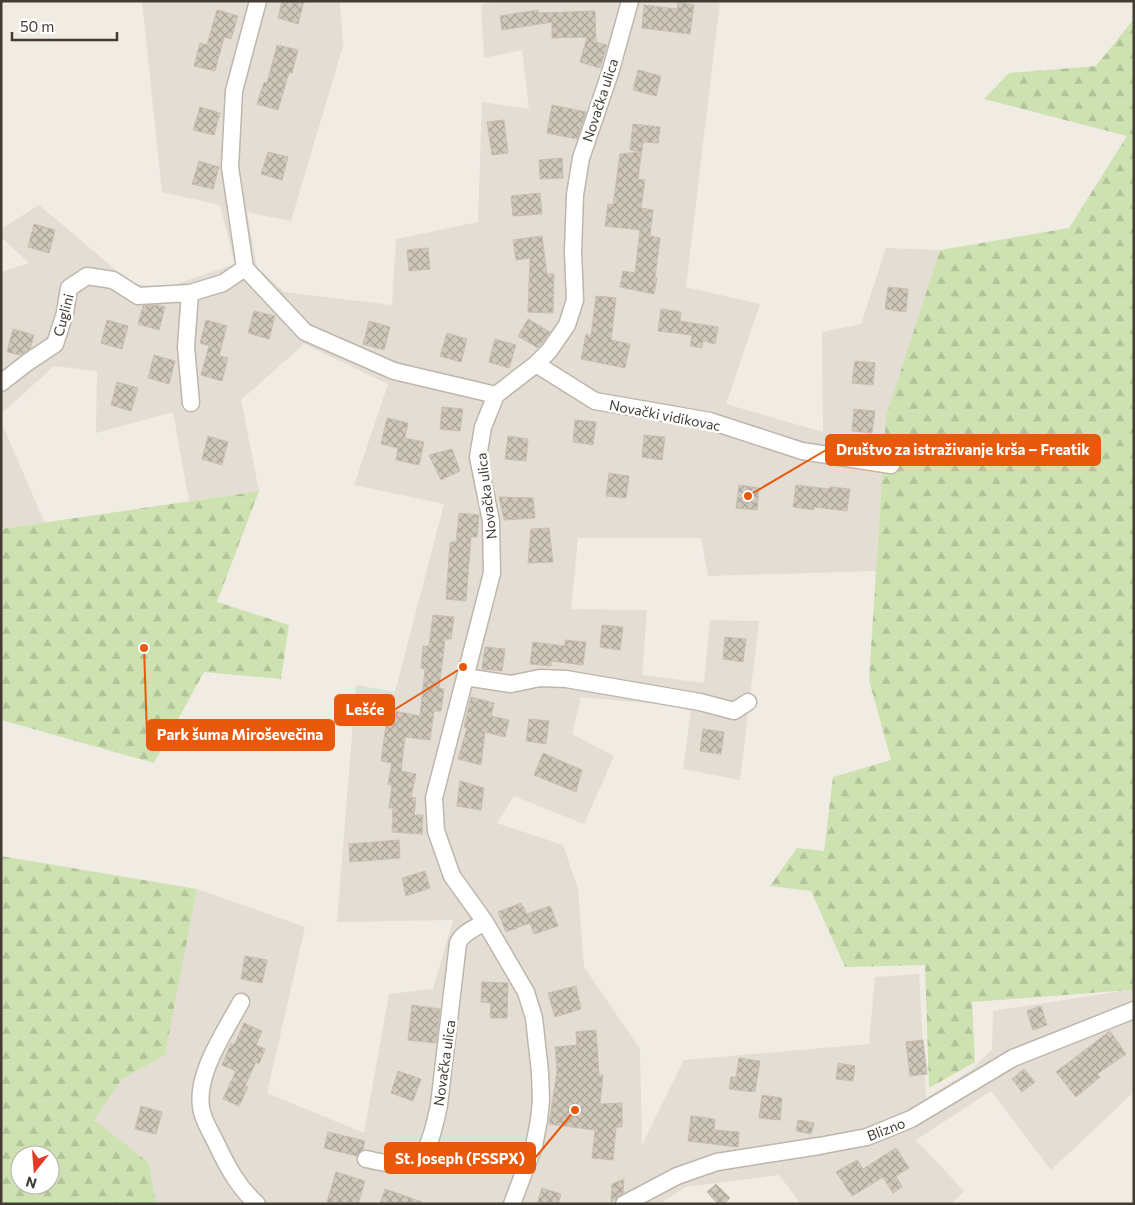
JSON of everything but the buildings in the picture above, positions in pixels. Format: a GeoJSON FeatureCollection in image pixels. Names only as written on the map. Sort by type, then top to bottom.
{"type":"FeatureCollection","features":[{"type":"Feature","properties":{"kind":"street"},"geometry":{"type":"LineString","coordinates":[[258,1],[233,100],[230,167],[245,268],[305,332],[394,371],[496,395]]}},
{"type":"Feature","properties":{"kind":"street","name":"Novačka ulica"},"geometry":{"type":"LineString","coordinates":[[512,1204],[534,1146],[539,1120],[541,1100],[534,1018],[526,992],[485,922],[452,876],[436,831],[434,798],[492,573],[491,521],[478,457],[483,427],[496,395],[536,364],[567,325],[574,300],[574,204],[582,158],[610,73],[630,1]]}},
{"type":"Feature","properties":{"kind":"street","name":"Cuglini"},"geometry":{"type":"LineString","coordinates":[[1,383],[55,344],[65,313],[69,288],[87,276],[113,280],[138,296],[190,293],[223,283],[245,268]]}},
{"type":"Feature","properties":{"kind":"street"},"geometry":{"type":"LineString","coordinates":[[190,293],[186,347],[191,403]]}},
{"type":"Feature","properties":{"kind":"street","name":"Novački vidikovac"},"geometry":{"type":"LineString","coordinates":[[536,364],[595,401],[710,421],[802,451],[891,465]]}},
{"type":"Feature","properties":{"kind":"street"},"geometry":{"type":"LineString","coordinates":[[465,677],[511,684],[540,678],[566,679],[700,702],[734,712],[748,702]]}},
{"type":"Feature","properties":{"kind":"street","name":"Novačka ulica"},"geometry":{"type":"LineString","coordinates":[[366,1159],[396,1164],[408,1163],[417,1161],[427,1146],[434,1128],[439,1105],[458,944],[460,938],[485,922]]}},
{"type":"Feature","properties":{"kind":"street"},"geometry":{"type":"LineString","coordinates":[[241,1002],[206,1071],[201,1089],[201,1103],[202,1113],[228,1167],[245,1192],[257,1204]]}},
{"type":"Feature","properties":{"kind":"street","name":"Blizno"},"geometry":{"type":"LineString","coordinates":[[624,1204],[676,1176],[717,1162],[867,1137],[911,1119],[1013,1058],[1134,1010]]}},
{"type":"Feature","properties":{"kind":"shaded area"},"geometry":{"type":"Polygon","coordinates":[[[142,1],[340,1],[343,46],[291,221],[247,212],[257,267],[284,292],[392,305],[396,239],[478,222],[482,102],[529,109],[522,50],[484,58],[481,5],[498,1],[720,1],[686,287],[760,304],[726,404],[823,432],[822,332],[861,324],[886,248],[940,250],[886,416],[876,571],[708,576],[701,538],[578,538],[571,609],[647,610],[642,675],[704,683],[710,620],[759,621],[740,780],[683,769],[691,711],[667,705],[581,697],[572,734],[614,756],[584,824],[514,796],[497,823],[563,845],[578,888],[584,967],[640,1049],[642,1145],[684,1060],[869,1044],[875,977],[919,974],[926,1098],[971,1070],[992,1050],[993,1011],[1134,989],[1134,1092],[1051,1170],[991,1091],[916,1140],[964,1191],[952,1204],[801,1204],[779,1175],[686,1187],[659,1204],[156,1204],[149,1163],[93,1121],[122,1079],[165,1055],[197,889],[305,927],[267,1093],[364,1133],[389,994],[433,989],[453,920],[337,922],[356,685],[395,692],[444,504],[354,485],[388,384],[304,344],[241,400],[259,491],[189,501],[173,412],[96,433],[97,371],[54,366],[1,414],[1,272],[29,263],[1,237],[1,229],[39,205],[131,283],[165,288],[235,264],[220,205],[162,192],[142,1]]]}},
{"type":"Feature","properties":{"kind":"shaded area"},"geometry":{"type":"Polygon","coordinates":[[[1,422],[45,523],[1,529],[1,422]]]}},
{"type":"Feature","properties":{"kind":"green space"},"geometry":{"type":"Polygon","coordinates":[[[1134,19],[1134,989],[972,1002],[975,1062],[929,1088],[925,965],[845,967],[811,891],[770,886],[797,848],[824,851],[833,777],[891,760],[869,680],[886,416],[940,250],[1069,228],[1127,136],[984,99],[1009,73],[1096,66],[1134,19]]]}},
{"type":"Feature","properties":{"kind":"green space"},"geometry":{"type":"Polygon","coordinates":[[[259,491],[217,602],[289,625],[281,679],[204,672],[154,763],[1,720],[1,529],[259,491]]]}},
{"type":"Feature","properties":{"kind":"green space"},"geometry":{"type":"Polygon","coordinates":[[[1,856],[197,889],[165,1055],[122,1079],[94,1120],[149,1163],[156,1204],[1,1204],[1,856]]]}},
{"type":"Feature","properties":{"kind":"place","name":"Društvo za istraživanje krša – Freatik"},"geometry":{"type":"Point","coordinates":[748,496]}},
{"type":"Feature","properties":{"kind":"place","name":"Park šuma Miroševečina"},"geometry":{"type":"Point","coordinates":[144,648]}},
{"type":"Feature","properties":{"kind":"place","name":"Lešće"},"geometry":{"type":"Point","coordinates":[463,667]}},
{"type":"Feature","properties":{"kind":"place","name":"St. Joseph (FSSPX)"},"geometry":{"type":"Point","coordinates":[575,1110]}}]}
